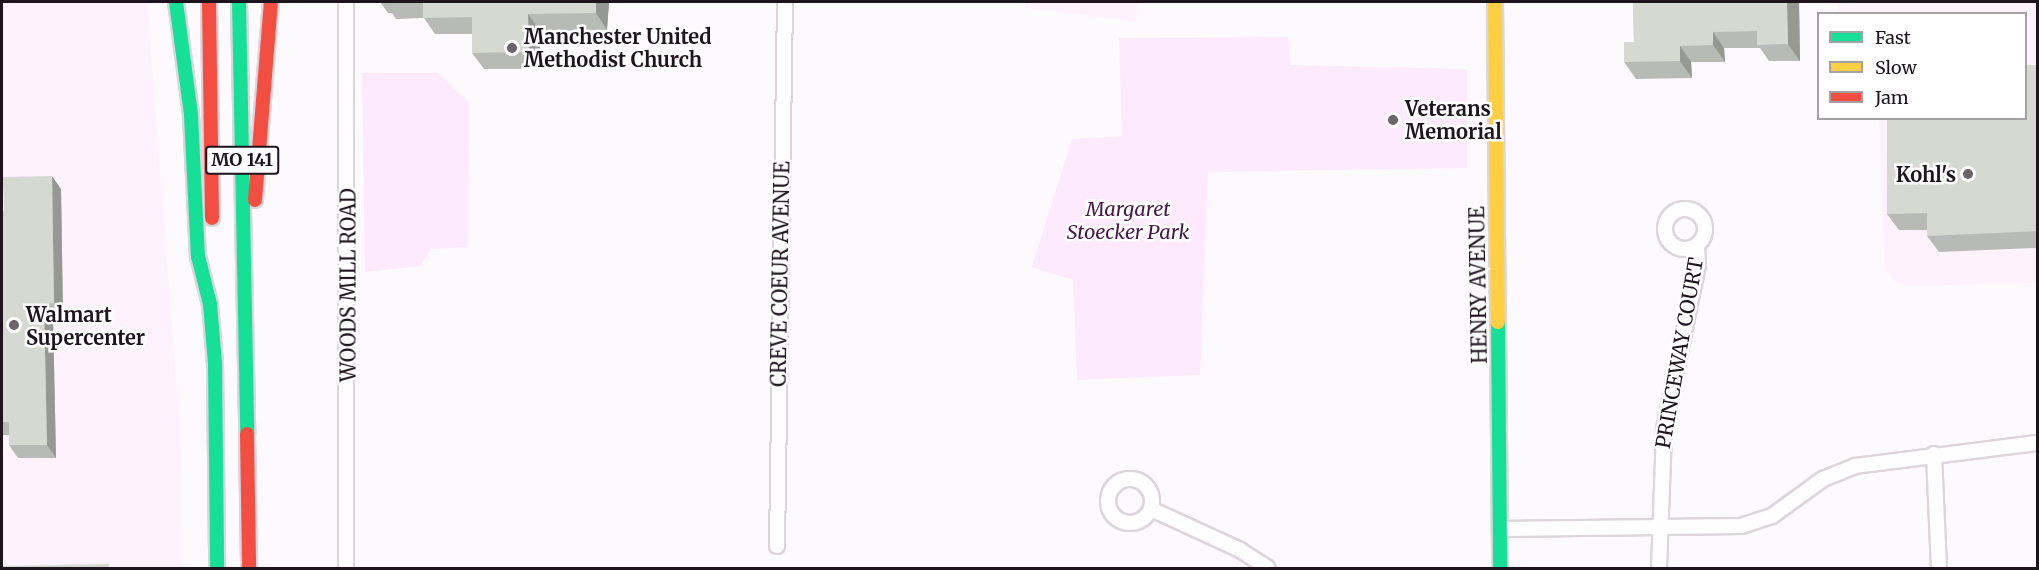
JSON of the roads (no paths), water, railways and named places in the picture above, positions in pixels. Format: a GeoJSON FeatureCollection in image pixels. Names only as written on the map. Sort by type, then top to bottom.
{"type":"FeatureCollection","features":[{"type":"Feature","properties":{"kind":"main road"},"geometry":{"type":"LineString","coordinates":[[176,2],[191,115],[198,256],[210,304]]}},
{"type":"Feature","properties":{"kind":"main road","name":"MO 141"},"geometry":{"type":"LineString","coordinates":[[209,2],[212,197],[210,304],[215,363],[217,568]]}},
{"type":"Feature","properties":{"kind":"main road","name":"MO 141"},"geometry":{"type":"LineString","coordinates":[[239,2],[249,568]]}},
{"type":"Feature","properties":{"kind":"main road"},"geometry":{"type":"LineString","coordinates":[[244,319],[271,2]]}},
{"type":"Feature","properties":{"kind":"main road","name":"HENRY AVENUE"},"geometry":{"type":"LineString","coordinates":[[1495,2],[1500,568]]}},
{"type":"Feature","properties":{"kind":"street","name":"WOODS MILL ROAD"},"geometry":{"type":"LineString","coordinates":[[346,2],[346,568]]}},
{"type":"Feature","properties":{"kind":"street","name":"CREVE COEUR AVENUE"},"geometry":{"type":"LineString","coordinates":[[777,546],[785,2]]}},
{"type":"Feature","properties":{"kind":"street","name":"PRINCEWAY COURT"},"geometry":{"type":"LineString","coordinates":[[1659,568],[1665,417],[1698,265],[1697,245]]}},
{"type":"Feature","properties":{"kind":"street"},"geometry":{"type":"LineString","coordinates":[[1500,529],[1741,526],[1772,516],[1839,472],[1934,454],[2037,443]]}},
{"type":"Feature","properties":{"kind":"street"},"geometry":{"type":"LineString","coordinates":[[1934,454],[1939,568]]}},
{"type":"Feature","properties":{"kind":"street"},"geometry":{"type":"LineString","coordinates":[[1151,508],[1240,550],[1268,568]]}},
{"type":"Feature","properties":{"kind":"place","name":"Manchester United Methodist Church"},"geometry":{"type":"Point","coordinates":[512,48]}},
{"type":"Feature","properties":{"kind":"place","name":"Veterans Memorial"},"geometry":{"type":"Point","coordinates":[1393,120]}},
{"type":"Feature","properties":{"kind":"place","name":"Kohl's"},"geometry":{"type":"Point","coordinates":[1968,174]}},
{"type":"Feature","properties":{"kind":"place","name":"Walmart Supercenter"},"geometry":{"type":"Point","coordinates":[14,325]}},
{"type":"Feature","properties":{"kind":"park label","name":"Margaret Stoecker Park"},"geometry":{"type":"Point","coordinates":[1128,220]}}]}
